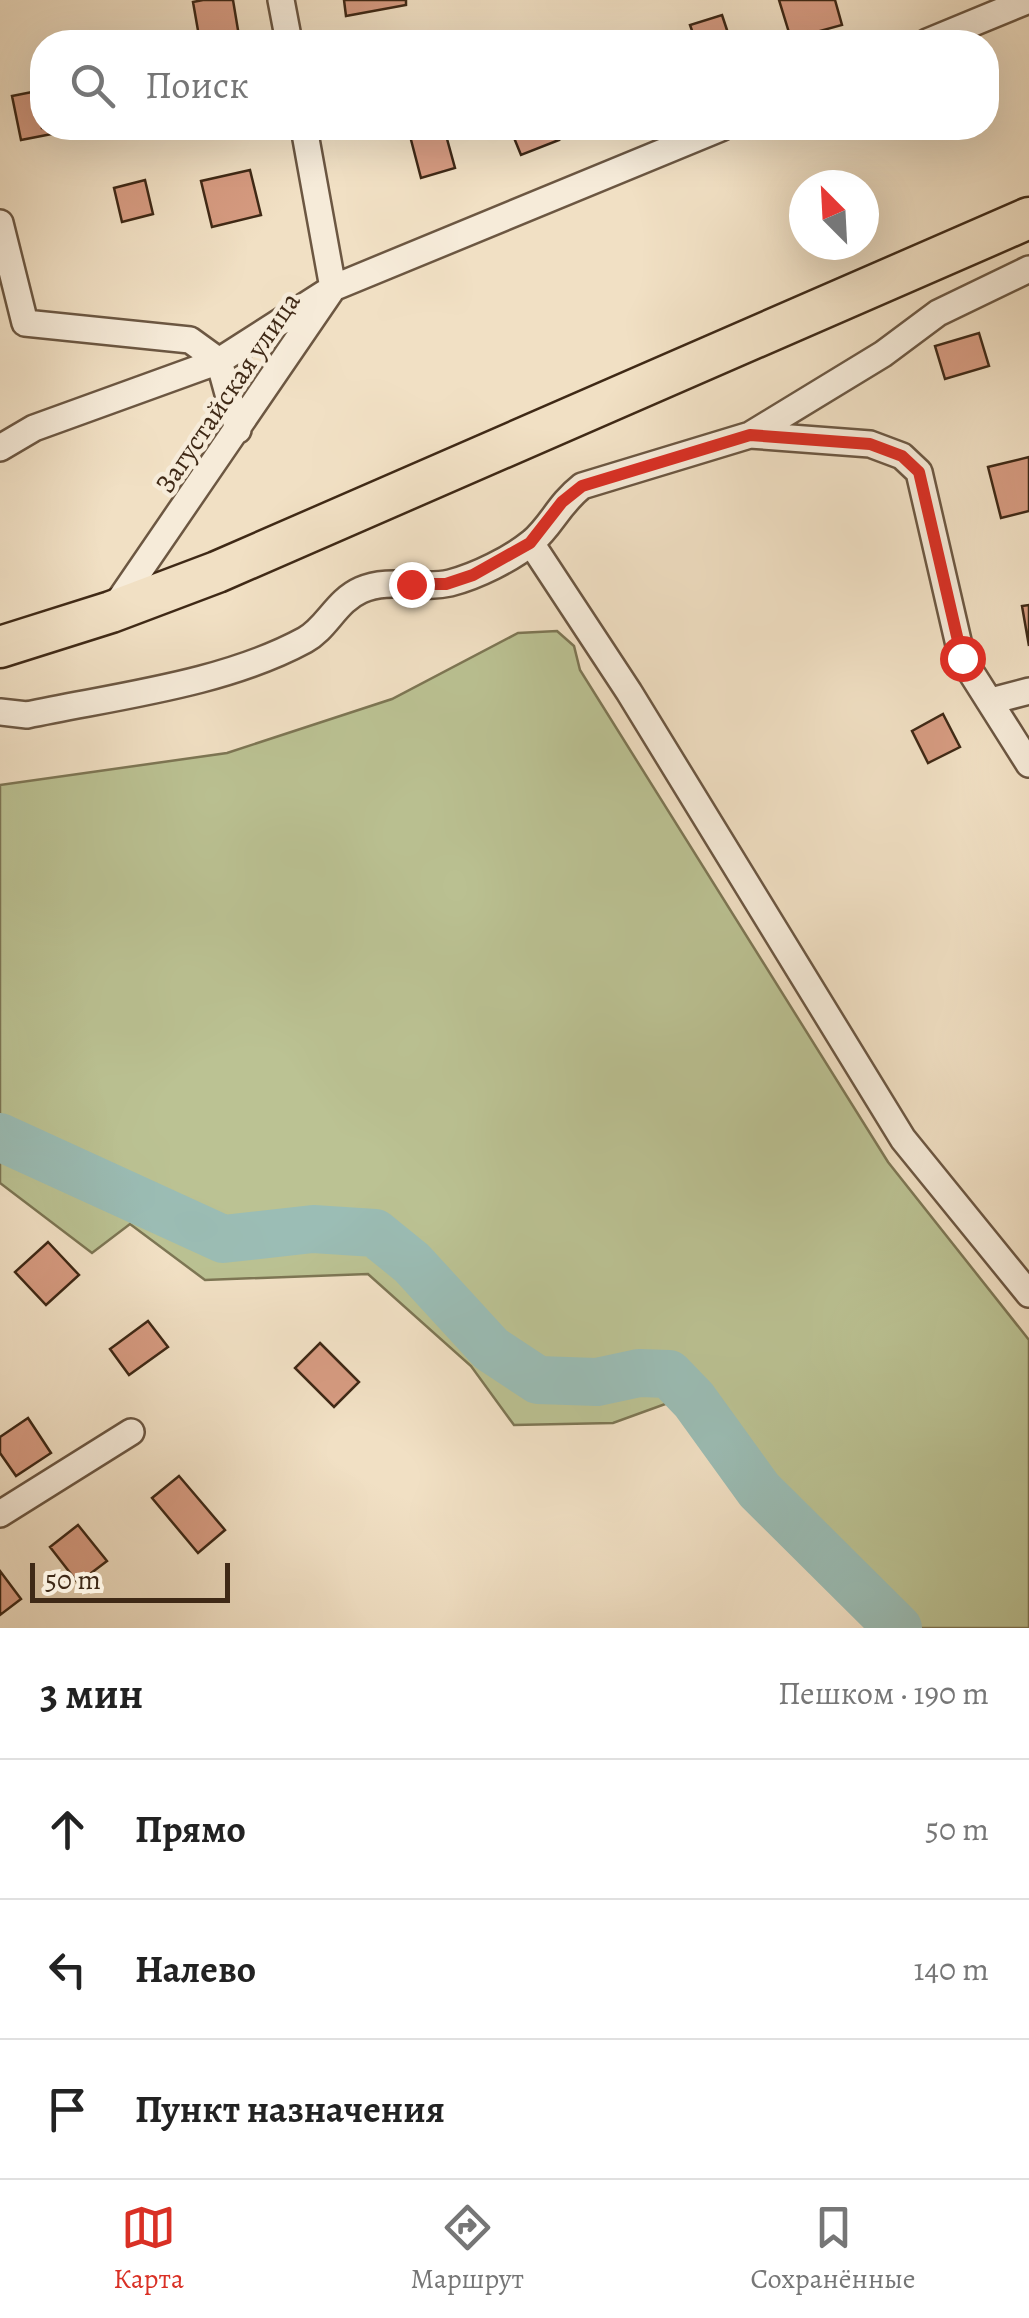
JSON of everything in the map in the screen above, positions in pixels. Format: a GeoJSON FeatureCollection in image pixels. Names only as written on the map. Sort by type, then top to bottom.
{"type":"FeatureCollection","features":[{"type":"Feature","properties":{"kind":"main road"},"geometry":{"type":"LineString","coordinates":[[0,647],[111,612],[217,572],[1029,218]]}},
{"type":"Feature","properties":{"kind":"street"},"geometry":{"type":"LineString","coordinates":[[281,0],[287,30]]}},
{"type":"Feature","properties":{"kind":"street"},"geometry":{"type":"LineString","coordinates":[[956,30],[1029,0]]}},
{"type":"Feature","properties":{"kind":"street","name":"Загустайская улица"},"geometry":{"type":"LineString","coordinates":[[111,612],[333,288],[306,140]]}},
{"type":"Feature","properties":{"kind":"street"},"geometry":{"type":"LineString","coordinates":[[0,448],[34,428],[219,361],[333,288],[692,140]]}},
{"type":"Feature","properties":{"kind":"street"},"geometry":{"type":"LineString","coordinates":[[0,224],[25,324],[190,340],[219,361],[238,430]]}},
{"type":"Feature","properties":{"kind":"street"},"geometry":{"type":"LineString","coordinates":[[0,712],[27,715],[229,672],[308,638],[341,602],[357,591],[380,583],[446,584],[473,575],[530,543],[562,502],[582,486],[750,435],[884,354],[938,313],[1029,269]]}},
{"type":"Feature","properties":{"kind":"street"},"geometry":{"type":"LineString","coordinates":[[750,435],[870,444],[902,456],[919,472],[962,658],[1029,764]]}},
{"type":"Feature","properties":{"kind":"street"},"geometry":{"type":"LineString","coordinates":[[530,543],[629,692],[903,1139],[1029,1294]]}},
{"type":"Feature","properties":{"kind":"street"},"geometry":{"type":"LineString","coordinates":[[991,701],[1029,691]]}},
{"type":"Feature","properties":{"kind":"street"},"geometry":{"type":"LineString","coordinates":[[0,1514],[131,1432]]}},
{"type":"Feature","properties":{"kind":"green space"},"geometry":{"type":"Polygon","coordinates":[[[557,631],[574,646],[580,670],[888,1162],[1029,1340],[1029,1628],[868,1628],[668,1403],[613,1423],[514,1425],[471,1366],[368,1274],[205,1280],[130,1224],[92,1253],[0,1183],[0,785],[227,753],[392,699],[518,633],[557,631]]]}},
{"type":"Feature","properties":{"kind":"building"},"geometry":{"type":"Polygon","coordinates":[[[233,0],[238,30],[198,30],[193,2],[233,0]]]}},
{"type":"Feature","properties":{"kind":"building"},"geometry":{"type":"Polygon","coordinates":[[[344,0],[406,0],[406,5],[346,16],[344,0]]]}},
{"type":"Feature","properties":{"kind":"building"},"geometry":{"type":"Polygon","coordinates":[[[779,0],[835,0],[842,25],[824,30],[788,30],[779,0]]]}},
{"type":"Feature","properties":{"kind":"building"},"geometry":{"type":"Polygon","coordinates":[[[722,15],[727,30],[692,30],[690,25],[722,15]]]}},
{"type":"Feature","properties":{"kind":"building"},"geometry":{"type":"Polygon","coordinates":[[[30,92],[30,138],[21,140],[12,96],[30,92]]]}},
{"type":"Feature","properties":{"kind":"building"},"geometry":{"type":"Polygon","coordinates":[[[411,140],[447,140],[455,168],[421,178],[411,140]]]}},
{"type":"Feature","properties":{"kind":"building"},"geometry":{"type":"Polygon","coordinates":[[[515,140],[559,140],[521,155],[515,140]]]}},
{"type":"Feature","properties":{"kind":"building"},"geometry":{"type":"Polygon","coordinates":[[[250,170],[261,215],[212,227],[201,181],[250,170]]]}},
{"type":"Feature","properties":{"kind":"building"},"geometry":{"type":"Polygon","coordinates":[[[145,180],[153,214],[122,222],[114,188],[145,180]]]}},
{"type":"Feature","properties":{"kind":"building"},"geometry":{"type":"Polygon","coordinates":[[[979,333],[989,366],[945,379],[935,346],[979,333]]]}},
{"type":"Feature","properties":{"kind":"building"},"geometry":{"type":"Polygon","coordinates":[[[1029,457],[1029,511],[1001,518],[988,467],[1029,457]]]}},
{"type":"Feature","properties":{"kind":"building"},"geometry":{"type":"Polygon","coordinates":[[[1029,605],[1029,646],[1022,606],[1029,605]]]}},
{"type":"Feature","properties":{"kind":"building"},"geometry":{"type":"Polygon","coordinates":[[[943,714],[960,747],[928,763],[912,731],[943,714]]]}},
{"type":"Feature","properties":{"kind":"building"},"geometry":{"type":"Polygon","coordinates":[[[48,1242],[79,1275],[46,1305],[15,1272],[48,1242]]]}},
{"type":"Feature","properties":{"kind":"building"},"geometry":{"type":"Polygon","coordinates":[[[148,1321],[168,1347],[129,1375],[110,1349],[148,1321]]]}},
{"type":"Feature","properties":{"kind":"building"},"geometry":{"type":"Polygon","coordinates":[[[320,1343],[359,1382],[334,1407],[295,1368],[320,1343]]]}},
{"type":"Feature","properties":{"kind":"building"},"geometry":{"type":"Polygon","coordinates":[[[28,1418],[51,1453],[16,1476],[0,1453],[0,1437],[28,1418]]]}},
{"type":"Feature","properties":{"kind":"building"},"geometry":{"type":"Polygon","coordinates":[[[179,1476],[225,1530],[198,1553],[152,1498],[179,1476]]]}},
{"type":"Feature","properties":{"kind":"building"},"geometry":{"type":"Polygon","coordinates":[[[78,1525],[107,1561],[78,1583],[50,1547],[78,1525]]]}},
{"type":"Feature","properties":{"kind":"building"},"geometry":{"type":"Polygon","coordinates":[[[0,1571],[21,1599],[0,1615],[0,1571]]]}},
{"type":"Feature","properties":{"kind":"waterway"},"geometry":{"type":"LineString","coordinates":[[0,1137],[223,1239],[313,1229],[375,1233],[412,1263],[491,1349],[538,1380],[597,1382],[639,1373],[669,1374],[694,1400],[759,1490],[898,1628]]}},
{"type":"Feature","properties":{"kind":"route"},"geometry":{"type":"LineString","coordinates":[[411,584],[446,584],[473,575],[530,543],[562,502],[582,486],[750,435],[870,444],[902,456],[919,472],[962,658]]}}]}
